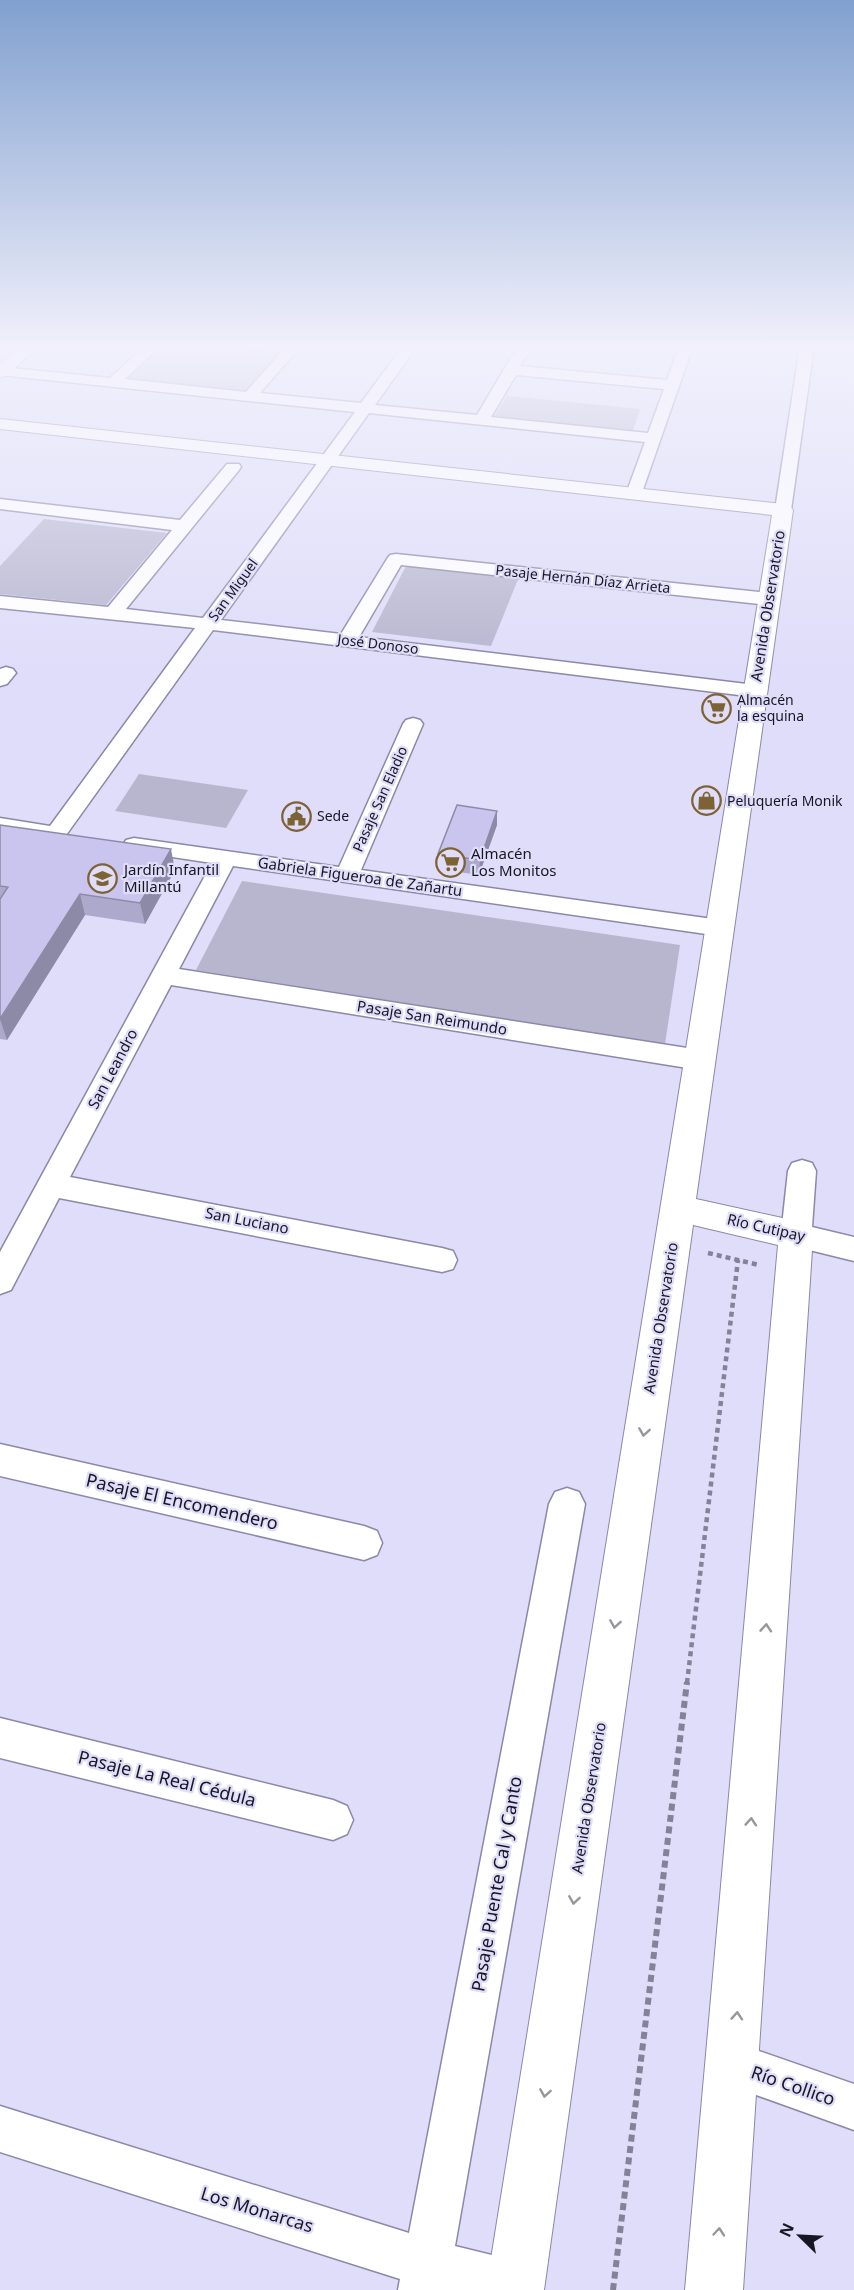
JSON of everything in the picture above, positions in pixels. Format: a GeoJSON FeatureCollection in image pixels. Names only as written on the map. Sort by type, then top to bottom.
{"type":"FeatureCollection","features":[{"type":"Feature","properties":{"kind":"street"},"geometry":{"type":"LineString","coordinates":[[106,453],[315,476],[781,519]]}},
{"type":"Feature","properties":{"kind":"street"},"geometry":{"type":"LineString","coordinates":[[262,453],[634,494],[781,519]]}},
{"type":"Feature","properties":{"kind":"street","name":"San Miguel"},"geometry":{"type":"LineString","coordinates":[[56,834],[332,453]]}},
{"type":"Feature","properties":{"kind":"street"},"geometry":{"type":"LineString","coordinates":[[634,494],[649,453]]}},
{"type":"Feature","properties":{"kind":"street","name":"Avenida Observatorio"},"geometry":{"type":"LineString","coordinates":[[516,2288],[791,453]]}},
{"type":"Feature","properties":{"kind":"street"},"geometry":{"type":"LineString","coordinates":[[113,613],[233,467]]}},
{"type":"Feature","properties":{"kind":"street"},"geometry":{"type":"LineString","coordinates":[[0,504],[184,526]]}},
{"type":"Feature","properties":{"kind":"street","name":"Pasaje Hernán Díaz Arrieta"},"geometry":{"type":"LineString","coordinates":[[347,640],[396,559],[769,599]]}},
{"type":"Feature","properties":{"kind":"street","name":"José Donoso"},"geometry":{"type":"LineString","coordinates":[[0,602],[347,640],[755,691]]}},
{"type":"Feature","properties":{"kind":"street","name":"Pasaje San Eladio"},"geometry":{"type":"LineString","coordinates":[[347,875],[413,724]]}},
{"type":"Feature","properties":{"kind":"street"},"geometry":{"type":"LineString","coordinates":[[0,825],[80,837]]}},
{"type":"Feature","properties":{"kind":"street","name":"Gabriela Figueroa de Zañartu"},"geometry":{"type":"LineString","coordinates":[[112,841],[720,928]]}},
{"type":"Feature","properties":{"kind":"street","name":"San Leandro"},"geometry":{"type":"LineString","coordinates":[[0,1281],[226,858]]}},
{"type":"Feature","properties":{"kind":"street","name":"Pasaje San Reimundo"},"geometry":{"type":"LineString","coordinates":[[164,975],[700,1060]]}},
{"type":"Feature","properties":{"kind":"street"},"geometry":{"type":"LineString","coordinates":[[714,2290],[802,1172]]}},
{"type":"Feature","properties":{"kind":"street","name":"San Luciano"},"geometry":{"type":"LineString","coordinates":[[51,1185],[442,1260]]}},
{"type":"Feature","properties":{"kind":"street","name":"Río Cutipay"},"geometry":{"type":"LineString","coordinates":[[675,1226],[794,1254],[854,1249]]}},
{"type":"Feature","properties":{"kind":"street","name":"Pasaje El Encomendero"},"geometry":{"type":"LineString","coordinates":[[0,1460],[364,1543]]}},
{"type":"Feature","properties":{"kind":"street","name":"Pasaje Puente Cal y Canto"},"geometry":{"type":"LineString","coordinates":[[425,2277],[567,1504]]}},
{"type":"Feature","properties":{"kind":"street","name":"Pasaje La Real Cédula"},"geometry":{"type":"LineString","coordinates":[[0,1738],[333,1820]]}},
{"type":"Feature","properties":{"kind":"street","name":"Río Collico"},"geometry":{"type":"LineString","coordinates":[[733,2065],[854,2107]]}},
{"type":"Feature","properties":{"kind":"street","name":"Los Monarcas"},"geometry":{"type":"LineString","coordinates":[[0,2129],[425,2277],[516,2288]]}},
{"type":"Feature","properties":{"kind":"path"},"geometry":{"type":"LineString","coordinates":[[675,1226],[738,1260],[794,1254]]}},
{"type":"Feature","properties":{"kind":"path"},"geometry":{"type":"LineString","coordinates":[[613,2290],[738,1260]]}},
{"type":"Feature","properties":{"kind":"shaded area"},"geometry":{"type":"Polygon","coordinates":[[[44,519],[167,533],[106,605],[0,594],[0,566],[44,519]]]}},
{"type":"Feature","properties":{"kind":"shaded area"},"geometry":{"type":"Polygon","coordinates":[[[407,564],[519,577],[491,646],[372,632],[407,564]]]}},
{"type":"Feature","properties":{"kind":"shaded area"},"geometry":{"type":"Polygon","coordinates":[[[139,774],[248,790],[226,828],[115,811],[139,774]]]}},
{"type":"Feature","properties":{"kind":"shaded area"},"geometry":{"type":"Polygon","coordinates":[[[242,881],[680,945],[665,1044],[196,970],[242,881]]]}},
{"type":"Feature","properties":{"kind":"building"},"geometry":{"type":"Polygon","coordinates":[[[457,805],[497,811],[480,860],[438,854],[457,805]]]}},
{"type":"Feature","properties":{"kind":"building"},"geometry":{"type":"Polygon","coordinates":[[[0,825],[171,849],[140,903],[80,894],[0,1019],[0,899],[8,887],[0,886],[0,825]]]}},
{"type":"Feature","properties":{"kind":"place","name":"Almacén la esquina"},"geometry":{"type":"Point","coordinates":[716,708]}},
{"type":"Feature","properties":{"kind":"place","name":"Peluquería Monik"},"geometry":{"type":"Point","coordinates":[706,801]}},
{"type":"Feature","properties":{"kind":"place","name":"Sede"},"geometry":{"type":"Point","coordinates":[296,816]}},
{"type":"Feature","properties":{"kind":"place","name":"Almacén Los Monitos"},"geometry":{"type":"Point","coordinates":[450,863]}},
{"type":"Feature","properties":{"kind":"place","name":"Jardín Infantil Millantú"},"geometry":{"type":"Point","coordinates":[103,879]}}]}
